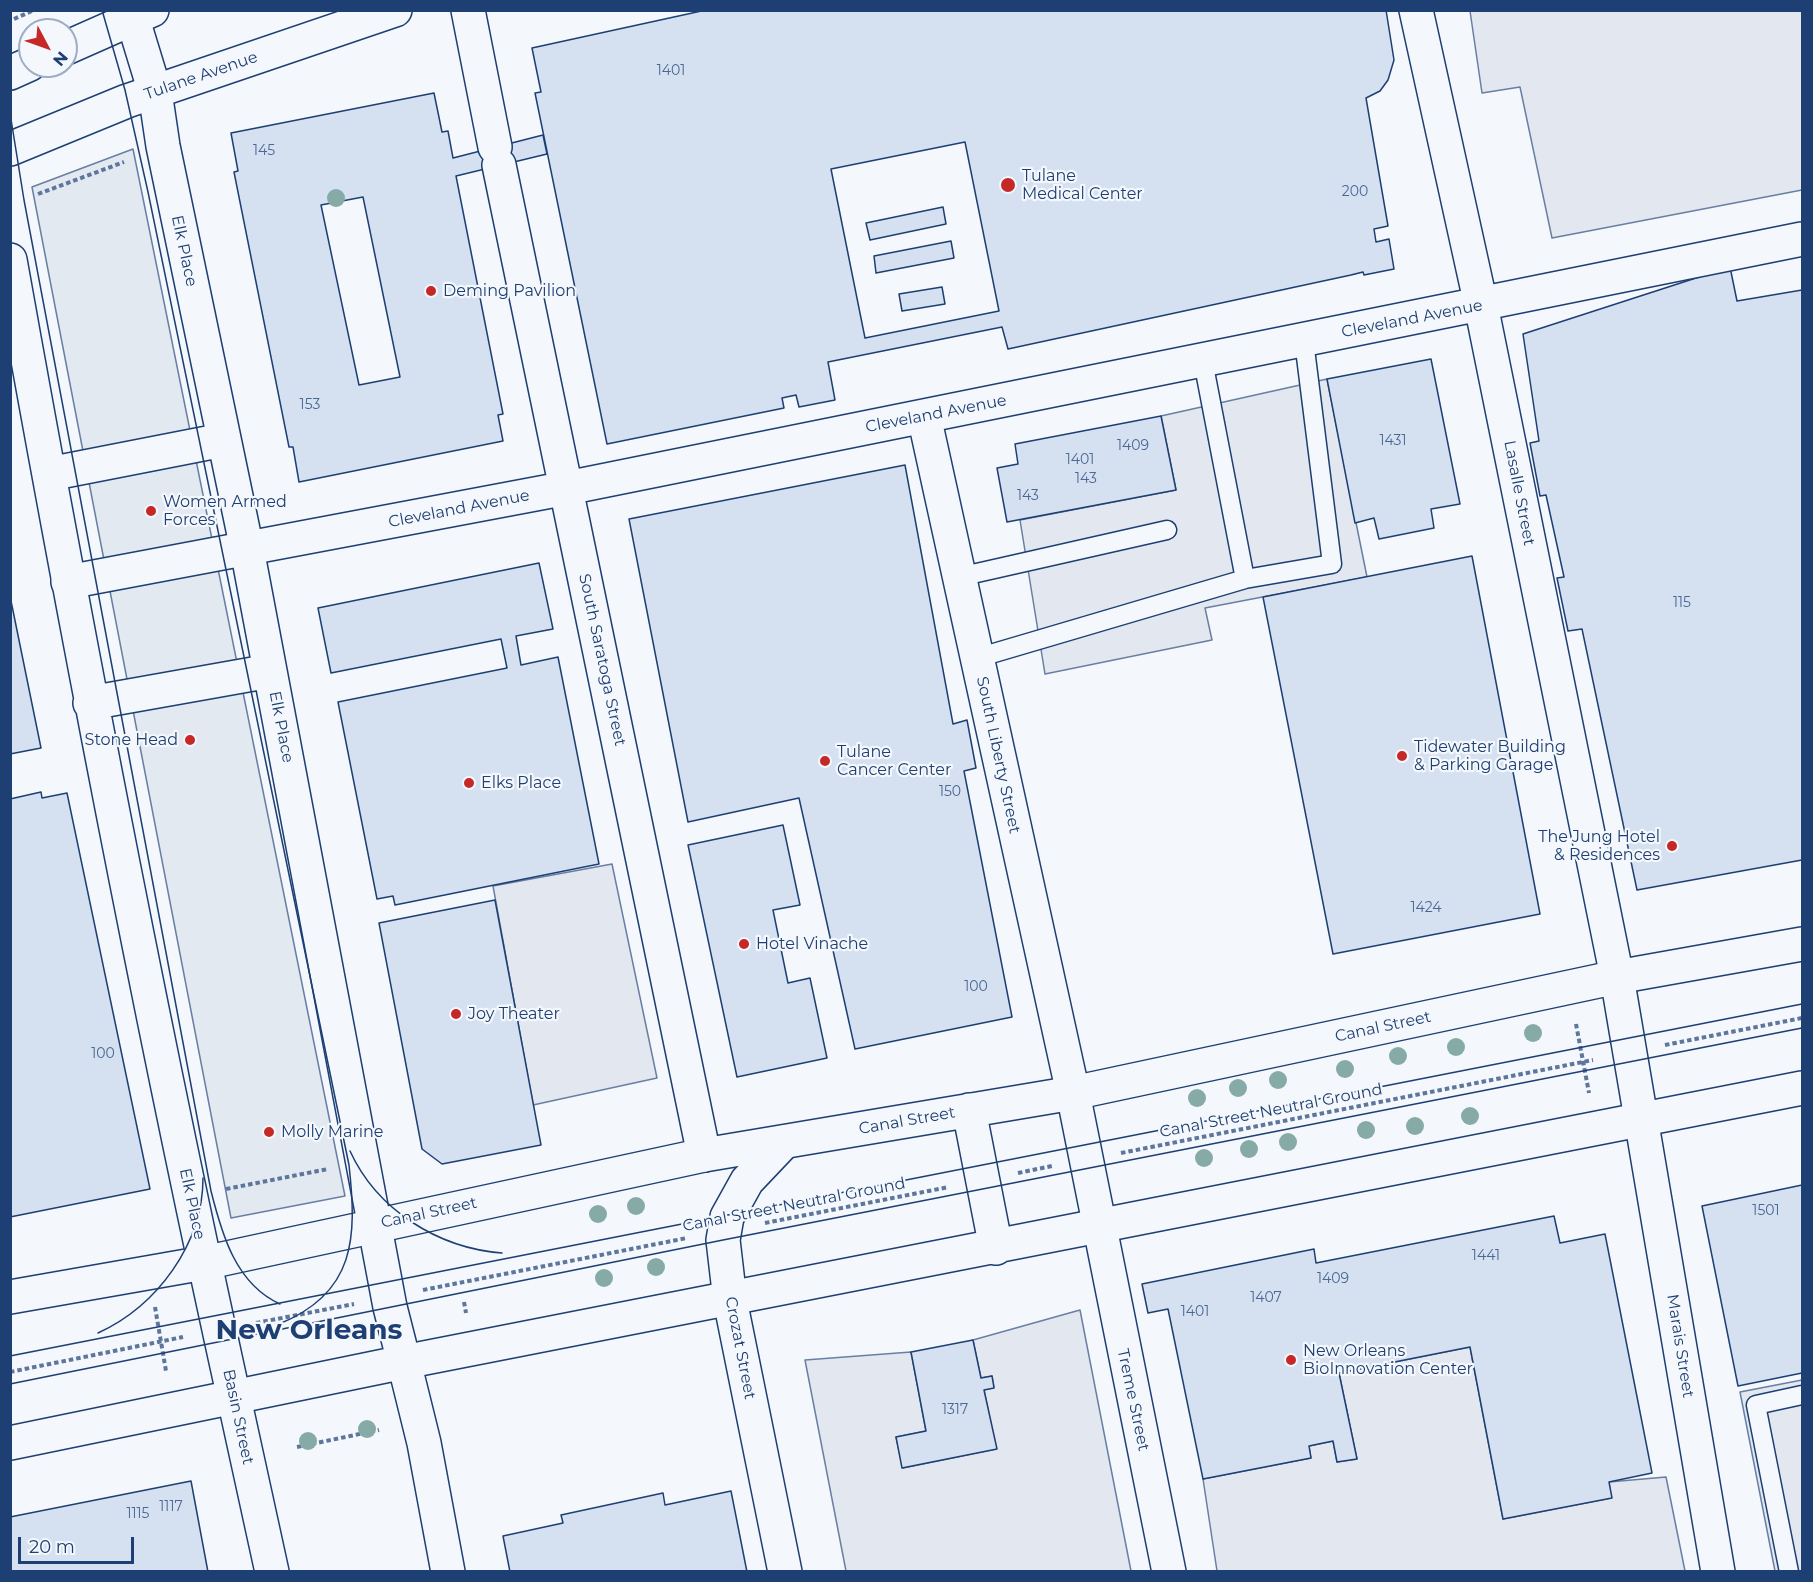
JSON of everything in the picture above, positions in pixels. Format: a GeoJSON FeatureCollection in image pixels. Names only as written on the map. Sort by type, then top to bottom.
{"type":"FeatureCollection","features":[{"type":"Feature","properties":{"kind":"street","name":"Tulane Avenue"},"geometry":{"type":"LineString","coordinates":[[10,148],[155,92],[395,10]]}},
{"type":"Feature","properties":{"kind":"street","name":"South Saratoga Street"},"geometry":{"type":"LineString","coordinates":[[468,10],[704,1155]]}},
{"type":"Feature","properties":{"kind":"street","name":"Lasalle Street"},"geometry":{"type":"LineString","coordinates":[[1416,10],[1481,305],[1617,977],[1643,1120]]}},
{"type":"Feature","properties":{"kind":"street","name":"Elk Place"},"geometry":{"type":"LineString","coordinates":[[138,13],[155,92],[163,146],[247,549],[388,1297],[404,1362]]}},
{"type":"Feature","properties":{"kind":"street"},"geometry":{"type":"LineString","coordinates":[[78,42],[138,13]]}},
{"type":"Feature","properties":{"kind":"street","name":"Cleveland Avenue"},"geometry":{"type":"LineString","coordinates":[[68,582],[567,488],[1803,239]]}},
{"type":"Feature","properties":{"kind":"street","name":"Elk Place"},"geometry":{"type":"LineString","coordinates":[[10,260],[90,703],[204,1263]]}},
{"type":"Feature","properties":{"kind":"street","name":"South Liberty Street"},"geometry":{"type":"LineString","coordinates":[[924,416],[1086,1160]]}},
{"type":"Feature","properties":{"kind":"street"},"geometry":{"type":"LineString","coordinates":[[49,474],[223,440]]}},
{"type":"Feature","properties":{"kind":"street"},"geometry":{"type":"LineString","coordinates":[[90,703],[270,671]]}},
{"type":"Feature","properties":{"kind":"street","name":"Canal Street"},"geometry":{"type":"LineString","coordinates":[[10,1297],[204,1263],[376,1224],[704,1155],[1072,1093],[1617,977],[1803,944]]}},
{"type":"Feature","properties":{"kind":"street"},"geometry":{"type":"LineString","coordinates":[[10,1443],[404,1362],[1803,1089]]}},
{"type":"Feature","properties":{"kind":"street"},"geometry":{"type":"LineString","coordinates":[[969,1110],[996,1248]]}},
{"type":"Feature","properties":{"kind":"street","name":"Marais Street"},"geometry":{"type":"LineString","coordinates":[[1643,1120],[1718,1572]]}},
{"type":"Feature","properties":{"kind":"street","name":"Crozat Street"},"geometry":{"type":"LineString","coordinates":[[784,1142],[747,1180],[727,1217],[723,1240],[730,1300],[785,1572]]}},
{"type":"Feature","properties":{"kind":"street","name":"Treme Street"},"geometry":{"type":"LineString","coordinates":[[1086,1160],[1168,1572]]}},
{"type":"Feature","properties":{"kind":"street","name":"Basin Street"},"geometry":{"type":"LineString","coordinates":[[204,1263],[272,1572]]}},
{"type":"Feature","properties":{"kind":"street"},"geometry":{"type":"LineString","coordinates":[[404,1362],[424,1443],[448,1572]]}},
{"type":"Feature","properties":{"kind":"lane"},"geometry":{"type":"LineString","coordinates":[[977,658],[1245,579],[1332,564],[1304,340]]}},
{"type":"Feature","properties":{"kind":"lane"},"geometry":{"type":"LineString","coordinates":[[1203,361],[1245,579]]}},
{"type":"Feature","properties":{"kind":"lane"},"geometry":{"type":"LineString","coordinates":[[959,576],[1167,530]]}},
{"type":"Feature","properties":{"kind":"lane"},"geometry":{"type":"LineString","coordinates":[[1789,1572],[1756,1405],[1803,1395]]}},
{"type":"Feature","properties":{"kind":"path"},"geometry":{"type":"LineString","coordinates":[[14,19],[34,10]]}},
{"type":"Feature","properties":{"kind":"path"},"geometry":{"type":"LineString","coordinates":[[38,194],[124,162]]}},
{"type":"Feature","properties":{"kind":"path"},"geometry":{"type":"LineString","coordinates":[[1668,1044],[1803,1018]]}},
{"type":"Feature","properties":{"kind":"path"},"geometry":{"type":"LineString","coordinates":[[1575,1020],[1590,1100]]}},
{"type":"Feature","properties":{"kind":"path","name":"Canal Street Neutral Ground"},"geometry":{"type":"LineString","coordinates":[[10,1371],[1583,1062]]}},
{"type":"Feature","properties":{"kind":"path"},"geometry":{"type":"LineString","coordinates":[[220,1190],[334,1167]]}},
{"type":"Feature","properties":{"kind":"path"},"geometry":{"type":"LineString","coordinates":[[464,1302],[466,1316]]}},
{"type":"Feature","properties":{"kind":"path"},"geometry":{"type":"LineString","coordinates":[[157,1319],[166,1371]]}},
{"type":"Feature","properties":{"kind":"path"},"geometry":{"type":"LineString","coordinates":[[297,1447],[379,1430]]}},
{"type":"Feature","properties":{"kind":"shaded area"},"geometry":{"type":"Polygon","coordinates":[[[1470,11],[1802,11],[1802,190],[1552,238],[1520,87],[1482,93],[1470,11]]]}},
{"type":"Feature","properties":{"kind":"shaded area"},"geometry":{"type":"Polygon","coordinates":[[[133,149],[345,1196],[231,1218],[32,187],[133,149]]]}},
{"type":"Feature","properties":{"kind":"shaded area"},"geometry":{"type":"Polygon","coordinates":[[[1327,379],[1367,577],[1205,608],[1212,640],[1045,674],[1020,520],[1176,490],[1161,416],[1327,379]]]}},
{"type":"Feature","properties":{"kind":"shaded area"},"geometry":{"type":"Polygon","coordinates":[[[612,864],[657,1078],[533,1105],[493,886],[612,864]]]}},
{"type":"Feature","properties":{"kind":"shaded area"},"geometry":{"type":"Polygon","coordinates":[[[1080,1310],[1131,1571],[846,1571],[805,1360],[911,1352],[926,1431],[896,1437],[903,1468],[996,1449],[984,1390],[994,1387],[992,1376],[981,1378],[973,1340],[1080,1310]]]}},
{"type":"Feature","properties":{"kind":"shaded area"},"geometry":{"type":"Polygon","coordinates":[[[1470,1347],[1503,1519],[1611,1498],[1609,1482],[1666,1477],[1685,1571],[1217,1571],[1203,1479],[1311,1458],[1309,1446],[1333,1441],[1337,1462],[1357,1459],[1339,1373],[1470,1347]]]}},
{"type":"Feature","properties":{"kind":"shaded area"},"geometry":{"type":"Polygon","coordinates":[[[1802,1380],[1802,1571],[1775,1571],[1740,1392],[1802,1380]]]}},
{"type":"Feature","properties":{"kind":"building","name":"Tulane Medical Center"},"geometry":{"type":"Polygon","coordinates":[[[706,10],[1386,10],[1394,60],[1388,80],[1380,91],[1366,98],[1388,226],[1374,229],[1376,242],[1389,239],[1394,269],[1364,275],[1363,272],[1008,349],[1002,327],[828,362],[835,400],[799,407],[796,395],[782,398],[784,408],[607,444],[535,93],[541,92],[532,48],[706,10]],[[965,142],[831,169],[865,338],[999,311],[965,142]]]}},
{"type":"Feature","properties":{"kind":"building","name":"Deming Pavilion"},"geometry":{"type":"Polygon","coordinates":[[[434,93],[442,132],[448,131],[453,158],[543,135],[547,154],[456,176],[503,414],[498,415],[503,441],[299,482],[293,447],[289,447],[234,172],[238,171],[231,133],[434,93]],[[363,197],[321,205],[359,385],[400,377],[363,197]]]}},
{"type":"Feature","properties":{"kind":"building"},"geometry":{"type":"Polygon","coordinates":[[[943,207],[946,224],[870,240],[866,223],[943,207]]]}},
{"type":"Feature","properties":{"kind":"building"},"geometry":{"type":"Polygon","coordinates":[[[951,241],[954,258],[876,273],[874,256],[951,241]]]}},
{"type":"Feature","properties":{"kind":"building"},"geometry":{"type":"Polygon","coordinates":[[[1730,267],[1737,301],[1802,290],[1802,860],[1637,890],[1582,629],[1568,631],[1557,578],[1564,577],[1546,495],[1540,496],[1530,443],[1539,441],[1523,334],[1730,267]]]}},
{"type":"Feature","properties":{"kind":"building"},"geometry":{"type":"Polygon","coordinates":[[[942,287],[945,304],[902,311],[899,294],[942,287]]]}},
{"type":"Feature","properties":{"kind":"building"},"geometry":{"type":"Polygon","coordinates":[[[1431,359],[1460,504],[1431,509],[1434,528],[1379,539],[1374,518],[1355,523],[1327,379],[1431,359]]]}},
{"type":"Feature","properties":{"kind":"building"},"geometry":{"type":"Polygon","coordinates":[[[1161,416],[1176,490],[1007,522],[997,468],[1018,464],[1015,444],[1161,416]]]}},
{"type":"Feature","properties":{"kind":"building","name":"Tulane Cancer Center"},"geometry":{"type":"Polygon","coordinates":[[[905,465],[953,724],[967,720],[976,768],[964,771],[1012,1017],[855,1049],[799,798],[688,822],[629,519],[905,465]]]}},
{"type":"Feature","properties":{"kind":"building","name":"Tidewater Building & Parking Garage"},"geometry":{"type":"Polygon","coordinates":[[[1472,556],[1540,914],[1333,954],[1263,597],[1472,556]]]}},
{"type":"Feature","properties":{"kind":"building","name":"Elks Place"},"geometry":{"type":"Polygon","coordinates":[[[539,563],[553,629],[516,636],[521,665],[558,657],[599,864],[395,905],[393,896],[377,899],[338,702],[507,668],[501,639],[331,673],[318,608],[539,563]]]}},
{"type":"Feature","properties":{"kind":"building"},"geometry":{"type":"Polygon","coordinates":[[[10,596],[41,748],[10,754],[10,596]]]}},
{"type":"Feature","properties":{"kind":"building"},"geometry":{"type":"Polygon","coordinates":[[[41,792],[42,798],[67,793],[150,1189],[10,1217],[10,799],[41,792]]]}},
{"type":"Feature","properties":{"kind":"building","name":"Hotel Vinache"},"geometry":{"type":"Polygon","coordinates":[[[783,825],[800,905],[773,910],[788,983],[810,978],[827,1058],[737,1077],[688,845],[783,825]]]}},
{"type":"Feature","properties":{"kind":"building","name":"Joy Theater"},"geometry":{"type":"Polygon","coordinates":[[[495,900],[541,1145],[442,1164],[422,1149],[379,923],[495,900]]]}},
{"type":"Feature","properties":{"kind":"building"},"geometry":{"type":"Polygon","coordinates":[[[1802,1185],[1802,1373],[1738,1386],[1702,1206],[1802,1185]]]}},
{"type":"Feature","properties":{"kind":"building","name":"New Orleans BioInnovation Center"},"geometry":{"type":"Polygon","coordinates":[[[1554,1216],[1560,1243],[1605,1234],[1652,1473],[1609,1482],[1612,1498],[1503,1519],[1470,1347],[1339,1373],[1357,1459],[1337,1462],[1333,1441],[1309,1446],[1311,1458],[1203,1479],[1168,1309],[1148,1313],[1142,1284],[1314,1249],[1316,1263],[1554,1216]]]}},
{"type":"Feature","properties":{"kind":"building"},"geometry":{"type":"Polygon","coordinates":[[[973,1340],[981,1378],[992,1376],[994,1388],[984,1390],[997,1449],[902,1468],[896,1437],[926,1431],[911,1352],[973,1340]]]}},
{"type":"Feature","properties":{"kind":"building"},"geometry":{"type":"Polygon","coordinates":[[[191,1481],[208,1572],[10,1572],[10,1517],[191,1481]]]}},
{"type":"Feature","properties":{"kind":"building"},"geometry":{"type":"Polygon","coordinates":[[[731,1491],[747,1572],[510,1572],[503,1536],[563,1523],[561,1515],[663,1493],[665,1505],[731,1491]]]}},
{"type":"Feature","properties":{"kind":"tram line"},"geometry":{"type":"LineString","coordinates":[[102,10],[125,90],[148,192],[349,1165],[352,1216],[351,1239],[346,1260],[337,1279],[324,1296],[304,1311],[279,1324]]}},
{"type":"Feature","properties":{"kind":"tram line"},"geometry":{"type":"LineString","coordinates":[[10,113],[24,200],[211,1191],[226,1241],[242,1271],[252,1284],[280,1304]]}},
{"type":"Feature","properties":{"kind":"tram line"},"geometry":{"type":"LineString","coordinates":[[10,1356],[1802,1004]]}},
{"type":"Feature","properties":{"kind":"tram line"},"geometry":{"type":"LineString","coordinates":[[10,1384],[723,1240],[1802,1028]]}},
{"type":"Feature","properties":{"kind":"tram line"},"geometry":{"type":"LineString","coordinates":[[350,1151],[376,1191],[412,1222],[455,1243],[478,1250],[502,1253]]}},
{"type":"Feature","properties":{"kind":"tram line"},"geometry":{"type":"LineString","coordinates":[[98,1333],[139,1307],[173,1270],[195,1226],[201,1203],[203,1178]]}},
{"type":"Feature","properties":{"kind":"place","name":"Tulane Medical Center"},"geometry":{"type":"Point","coordinates":[1008,185]}},
{"type":"Feature","properties":{"kind":"place","name":"Deming Pavilion"},"geometry":{"type":"Point","coordinates":[431,291]}},
{"type":"Feature","properties":{"kind":"place","name":"Women Armed Forces"},"geometry":{"type":"Point","coordinates":[151,511]}},
{"type":"Feature","properties":{"kind":"place","name":"Stone Head"},"geometry":{"type":"Point","coordinates":[190,740]}},
{"type":"Feature","properties":{"kind":"place","name":"Tidewater Building & Parking Garage"},"geometry":{"type":"Point","coordinates":[1402,756]}},
{"type":"Feature","properties":{"kind":"place","name":"Tulane Cancer Center"},"geometry":{"type":"Point","coordinates":[825,761]}},
{"type":"Feature","properties":{"kind":"place","name":"Elks Place"},"geometry":{"type":"Point","coordinates":[469,783]}},
{"type":"Feature","properties":{"kind":"place","name":"The Jung Hotel & Residences"},"geometry":{"type":"Point","coordinates":[1672,846]}},
{"type":"Feature","properties":{"kind":"place","name":"Hotel Vinache"},"geometry":{"type":"Point","coordinates":[744,944]}},
{"type":"Feature","properties":{"kind":"place","name":"Joy Theater"},"geometry":{"type":"Point","coordinates":[456,1014]}},
{"type":"Feature","properties":{"kind":"place","name":"Molly Marine"},"geometry":{"type":"Point","coordinates":[269,1132]}},
{"type":"Feature","properties":{"kind":"place","name":"New Orleans BioInnovation Center"},"geometry":{"type":"Point","coordinates":[1291,1360]}},
{"type":"Feature","properties":{"kind":"district","name":"New Orleans"},"geometry":{"type":"Point","coordinates":[309,1331]}}]}
